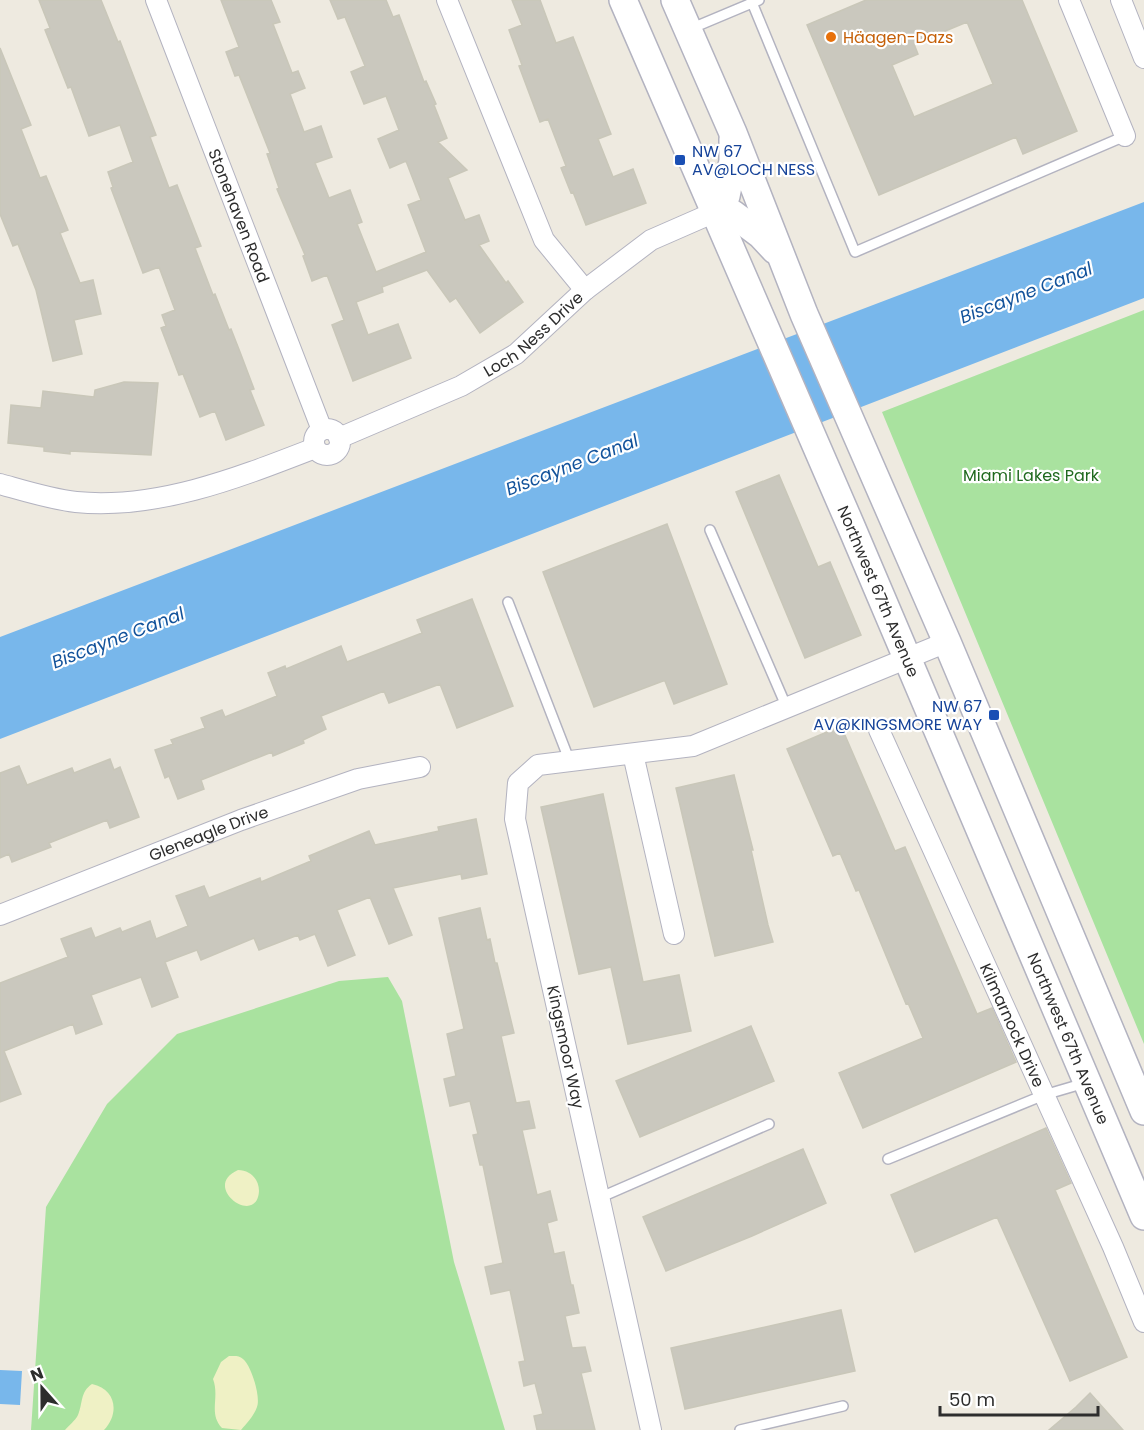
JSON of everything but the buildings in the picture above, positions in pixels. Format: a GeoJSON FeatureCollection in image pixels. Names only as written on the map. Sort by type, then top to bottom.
{"type":"FeatureCollection","features":[{"type":"Feature","properties":{"kind":"main road","name":"Northwest 67th Avenue"},"geometry":{"type":"LineString","coordinates":[[623,0],[1144,1216]]}},
{"type":"Feature","properties":{"kind":"main road"},"geometry":{"type":"LineString","coordinates":[[675,0],[733,133],[804,314],[946,642],[1144,1111]]}},
{"type":"Feature","properties":{"kind":"main road"},"geometry":{"type":"LineString","coordinates":[[733,133],[733,161],[726,196],[715,212],[733,214],[761,235],[781,256]]}},
{"type":"Feature","properties":{"kind":"main road"},"geometry":{"type":"LineString","coordinates":[[1087,1083],[1125,1066]]}},
{"type":"Feature","properties":{"kind":"street","name":"Stonehaven Road"},"geometry":{"type":"LineString","coordinates":[[156,0],[326,439]]}},
{"type":"Feature","properties":{"kind":"street"},"geometry":{"type":"LineString","coordinates":[[447,0],[544,240],[585,290]]}},
{"type":"Feature","properties":{"kind":"street"},"geometry":{"type":"LineString","coordinates":[[1069,0],[1125,135]]}},
{"type":"Feature","properties":{"kind":"street"},"geometry":{"type":"LineString","coordinates":[[1121,0],[1144,57]]}},
{"type":"Feature","properties":{"kind":"street","name":"Loch Ness Drive"},"geometry":{"type":"LineString","coordinates":[[0,484],[75,502],[116,503],[157,498],[198,489],[260,470],[326,439],[462,386],[516,354],[585,290],[651,240],[715,212]]}},
{"type":"Feature","properties":{"kind":"street","name":"Kingsmoor Way"},"geometry":{"type":"LineString","coordinates":[[651,1430],[515,819],[518,783],[538,765],[693,746],[946,642]]}},
{"type":"Feature","properties":{"kind":"street","name":"Kilmarnock Drive"},"geometry":{"type":"LineString","coordinates":[[879,730],[1113,1247],[1144,1322]]}},
{"type":"Feature","properties":{"kind":"street"},"geometry":{"type":"LineString","coordinates":[[633,754],[674,934]]}},
{"type":"Feature","properties":{"kind":"street","name":"Gleneagle Drive"},"geometry":{"type":"LineString","coordinates":[[0,915],[241,820],[358,779],[420,767]]}},
{"type":"Feature","properties":{"kind":"lane"},"geometry":{"type":"LineString","coordinates":[[688,30],[754,1],[855,252],[1125,135]]}},
{"type":"Feature","properties":{"kind":"lane"},"geometry":{"type":"LineString","coordinates":[[710,530],[787,708]]}},
{"type":"Feature","properties":{"kind":"lane"},"geometry":{"type":"LineString","coordinates":[[508,602],[570,762]]}},
{"type":"Feature","properties":{"kind":"lane"},"geometry":{"type":"LineString","coordinates":[[888,1159],[1044,1095],[1087,1083]]}},
{"type":"Feature","properties":{"kind":"lane"},"geometry":{"type":"LineString","coordinates":[[599,1198],[769,1124]]}},
{"type":"Feature","properties":{"kind":"lane"},"geometry":{"type":"LineString","coordinates":[[740,1430],[843,1406]]}},
{"type":"Feature","properties":{"kind":"green space","name":"Miami Lakes Park"},"geometry":{"type":"Polygon","coordinates":[[[1144,310],[1144,1044],[882,412],[1144,310]]]}},
{"type":"Feature","properties":{"kind":"green space"},"geometry":{"type":"Polygon","coordinates":[[[388,977],[402,1001],[454,1262],[505,1430],[31,1430],[46,1207],[107,1104],[177,1034],[339,981],[388,977]]]}},
{"type":"Feature","properties":{"kind":"sand"},"geometry":{"type":"Polygon","coordinates":[[[238,1170],[250,1173],[256,1179],[259,1191],[256,1201],[250,1206],[241,1205],[227,1194],[225,1186],[228,1177],[238,1170]]]}},
{"type":"Feature","properties":{"kind":"sand"},"geometry":{"type":"Polygon","coordinates":[[[229,1356],[240,1357],[246,1362],[258,1396],[256,1410],[241,1430],[222,1428],[215,1411],[213,1379],[221,1362],[229,1356]]]}},
{"type":"Feature","properties":{"kind":"sand"},"geometry":{"type":"Polygon","coordinates":[[[92,1384],[111,1396],[114,1409],[109,1423],[104,1430],[65,1430],[77,1417],[84,1394],[92,1384]]]}},
{"type":"Feature","properties":{"kind":"water","name":"Biscayne Canal"},"geometry":{"type":"Polygon","coordinates":[[[1144,202],[1144,298],[0,739],[0,637],[1144,202]]]}},
{"type":"Feature","properties":{"kind":"water"},"geometry":{"type":"Polygon","coordinates":[[[0,1370],[22,1371],[20,1405],[0,1404],[0,1370]]]}},
{"type":"Feature","properties":{"kind":"place","name":"Häagen-Dazs"},"geometry":{"type":"Point","coordinates":[831,37]}},
{"type":"Feature","properties":{"kind":"place","name":"NW 67 AV@LOCH NESS"},"geometry":{"type":"Point","coordinates":[680,160]}},
{"type":"Feature","properties":{"kind":"place","name":"NW 67 AV@KINGSMORE WAY"},"geometry":{"type":"Point","coordinates":[994,715]}}]}
